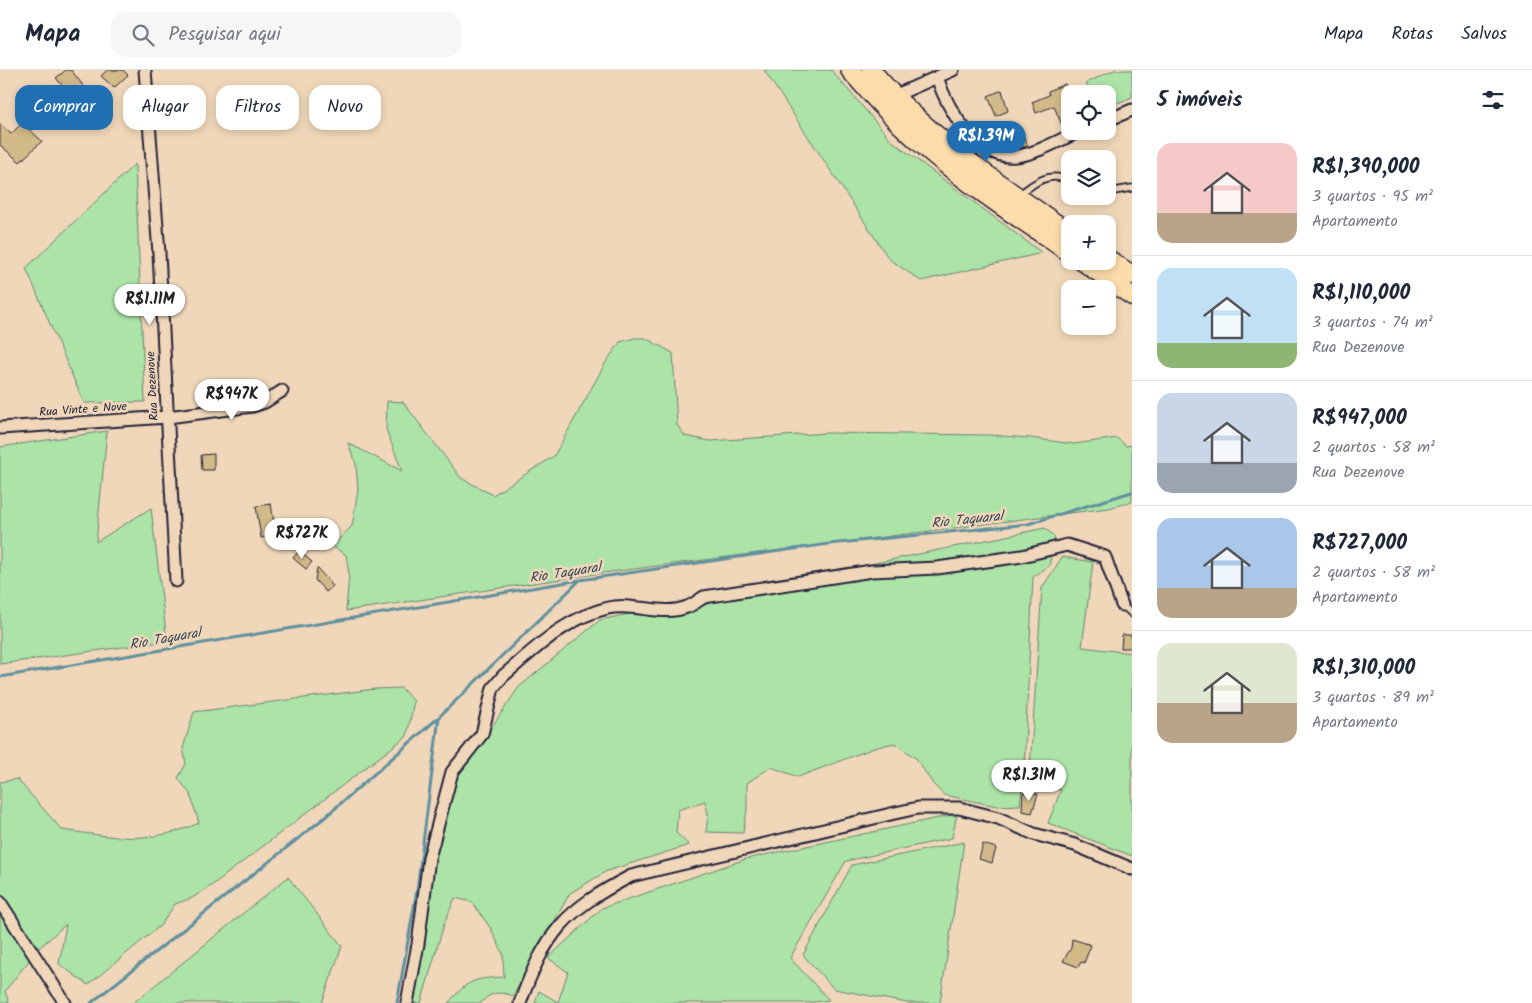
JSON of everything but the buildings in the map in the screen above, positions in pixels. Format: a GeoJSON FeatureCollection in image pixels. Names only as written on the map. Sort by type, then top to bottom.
{"type":"FeatureCollection","features":[{"type":"Feature","properties":{"kind":"main road"},"geometry":{"type":"LineString","coordinates":[[850,70],[881,105],[918,141],[990,198],[1061,247]]}},
{"type":"Feature","properties":{"kind":"main road"},"geometry":{"type":"LineString","coordinates":[[871,70],[894,96],[958,154],[1061,227]]}},
{"type":"Feature","properties":{"kind":"main road"},"geometry":{"type":"LineString","coordinates":[[1116,264],[1132,275]]}},
{"type":"Feature","properties":{"kind":"main road"},"geometry":{"type":"LineString","coordinates":[[1095,270],[1132,296]]}},
{"type":"Feature","properties":{"kind":"street","name":"Rua Dezenove"},"geometry":{"type":"LineString","coordinates":[[145,70],[159,253],[176,581]]}},
{"type":"Feature","properties":{"kind":"street"},"geometry":{"type":"LineString","coordinates":[[894,96],[953,70]]}},
{"type":"Feature","properties":{"kind":"street"},"geometry":{"type":"LineString","coordinates":[[937,77],[943,97],[962,127],[986,148],[996,154],[1016,156],[1061,138]]}},
{"type":"Feature","properties":{"kind":"street"},"geometry":{"type":"LineString","coordinates":[[1116,117],[1132,110]]}},
{"type":"Feature","properties":{"kind":"street","name":"Rua Vinte e Nove"},"geometry":{"type":"LineString","coordinates":[[0,428],[168,417],[252,406],[265,402],[282,391]]}},
{"type":"Feature","properties":{"kind":"street"},"geometry":{"type":"LineString","coordinates":[[407,1003],[418,944],[428,858],[452,772],[482,734],[493,688],[502,676],[573,620],[608,608],[629,606],[660,610],[686,608],[704,597],[872,571],[937,568],[1012,557],[1067,545],[1105,557],[1122,605]]}},
{"type":"Feature","properties":{"kind":"street"},"geometry":{"type":"LineString","coordinates":[[520,1003],[532,969],[562,922],[578,907],[631,876],[895,813],[918,808],[959,808],[998,818],[1034,834],[1074,844],[1132,869]]}},
{"type":"Feature","properties":{"kind":"street"},"geometry":{"type":"LineString","coordinates":[[0,902],[65,1003]]}},
{"type":"Feature","properties":{"kind":"lane"},"geometry":{"type":"LineString","coordinates":[[1018,196],[1037,181],[1049,176],[1061,176]]}},
{"type":"Feature","properties":{"kind":"lane"},"geometry":{"type":"LineString","coordinates":[[1116,191],[1132,188]]}},
{"type":"Feature","properties":{"kind":"lane"},"geometry":{"type":"LineString","coordinates":[[1122,605],[1132,614]]}},
{"type":"Feature","properties":{"kind":"green space"},"geometry":{"type":"Polygon","coordinates":[[[764,70],[831,70],[892,141],[1042,253],[921,281],[889,259],[764,70]]]}},
{"type":"Feature","properties":{"kind":"green space"},"geometry":{"type":"Polygon","coordinates":[[[1114,70],[1132,70],[1132,97],[1116,104],[1116,85],[1087,85],[1086,83],[1114,70]]]}},
{"type":"Feature","properties":{"kind":"green space"},"geometry":{"type":"Polygon","coordinates":[[[135,164],[145,402],[84,403],[26,268],[135,164]]]}},
{"type":"Feature","properties":{"kind":"green space"},"geometry":{"type":"Polygon","coordinates":[[[635,338],[645,338],[673,353],[677,425],[685,436],[710,441],[828,433],[989,435],[1074,444],[1117,438],[1126,446],[1132,445],[1132,502],[1109,508],[595,574],[346,611],[349,574],[346,555],[332,546],[352,526],[358,490],[356,464],[348,443],[402,471],[386,429],[387,401],[403,402],[461,478],[493,495],[554,456],[606,362],[620,342],[635,338]]]}},
{"type":"Feature","properties":{"kind":"green space"},"geometry":{"type":"Polygon","coordinates":[[[107,431],[96,542],[151,508],[167,641],[0,664],[0,447],[107,431]]]}},
{"type":"Feature","properties":{"kind":"green space"},"geometry":{"type":"Polygon","coordinates":[[[1045,528],[1055,537],[1049,566],[1033,577],[1024,771],[1020,805],[997,806],[944,795],[933,784],[916,758],[894,743],[874,748],[798,777],[771,767],[747,783],[747,809],[743,833],[706,832],[708,814],[705,801],[678,810],[676,833],[689,845],[607,871],[570,893],[513,996],[504,993],[492,995],[481,1003],[448,1003],[472,982],[504,977],[503,954],[491,929],[472,902],[455,898],[444,924],[421,1003],[402,1003],[429,858],[457,778],[519,687],[600,620],[1045,528]]]}},
{"type":"Feature","properties":{"kind":"green space"},"geometry":{"type":"Polygon","coordinates":[[[1062,557],[1093,562],[1082,647],[1132,653],[1132,856],[1048,823],[1061,790],[1029,784],[1042,588],[1062,557]]]}},
{"type":"Feature","properties":{"kind":"green space"},"geometry":{"type":"Polygon","coordinates":[[[401,688],[414,701],[407,736],[211,886],[192,898],[175,904],[161,925],[88,985],[59,964],[66,924],[39,948],[5,991],[9,1003],[0,1003],[0,782],[17,779],[62,830],[115,837],[147,837],[164,834],[199,823],[190,794],[178,778],[186,764],[183,748],[194,712],[375,689],[401,688]]]}},
{"type":"Feature","properties":{"kind":"green space"},"geometry":{"type":"Polygon","coordinates":[[[957,814],[952,838],[846,861],[790,958],[829,1000],[807,1003],[535,1003],[539,991],[558,1002],[568,972],[548,958],[602,908],[746,859],[957,814]]]}},
{"type":"Feature","properties":{"kind":"green space"},"geometry":{"type":"Polygon","coordinates":[[[964,842],[940,1003],[907,1003],[834,989],[803,955],[852,865],[964,842]]]}},
{"type":"Feature","properties":{"kind":"green space"},"geometry":{"type":"Polygon","coordinates":[[[288,877],[342,946],[322,1003],[133,1003],[288,877]]]}},
{"type":"Feature","properties":{"kind":"waterway","name":"Rio Taquaral"},"geometry":{"type":"LineString","coordinates":[[0,677],[580,580],[829,544],[1028,524],[1132,492]]}},
{"type":"Feature","properties":{"kind":"waterway"},"geometry":{"type":"LineString","coordinates":[[397,1003],[417,890],[439,717],[579,581]]}},
{"type":"Feature","properties":{"kind":"waterway"},"geometry":{"type":"LineString","coordinates":[[91,1003],[324,818],[438,718]]}}]}
